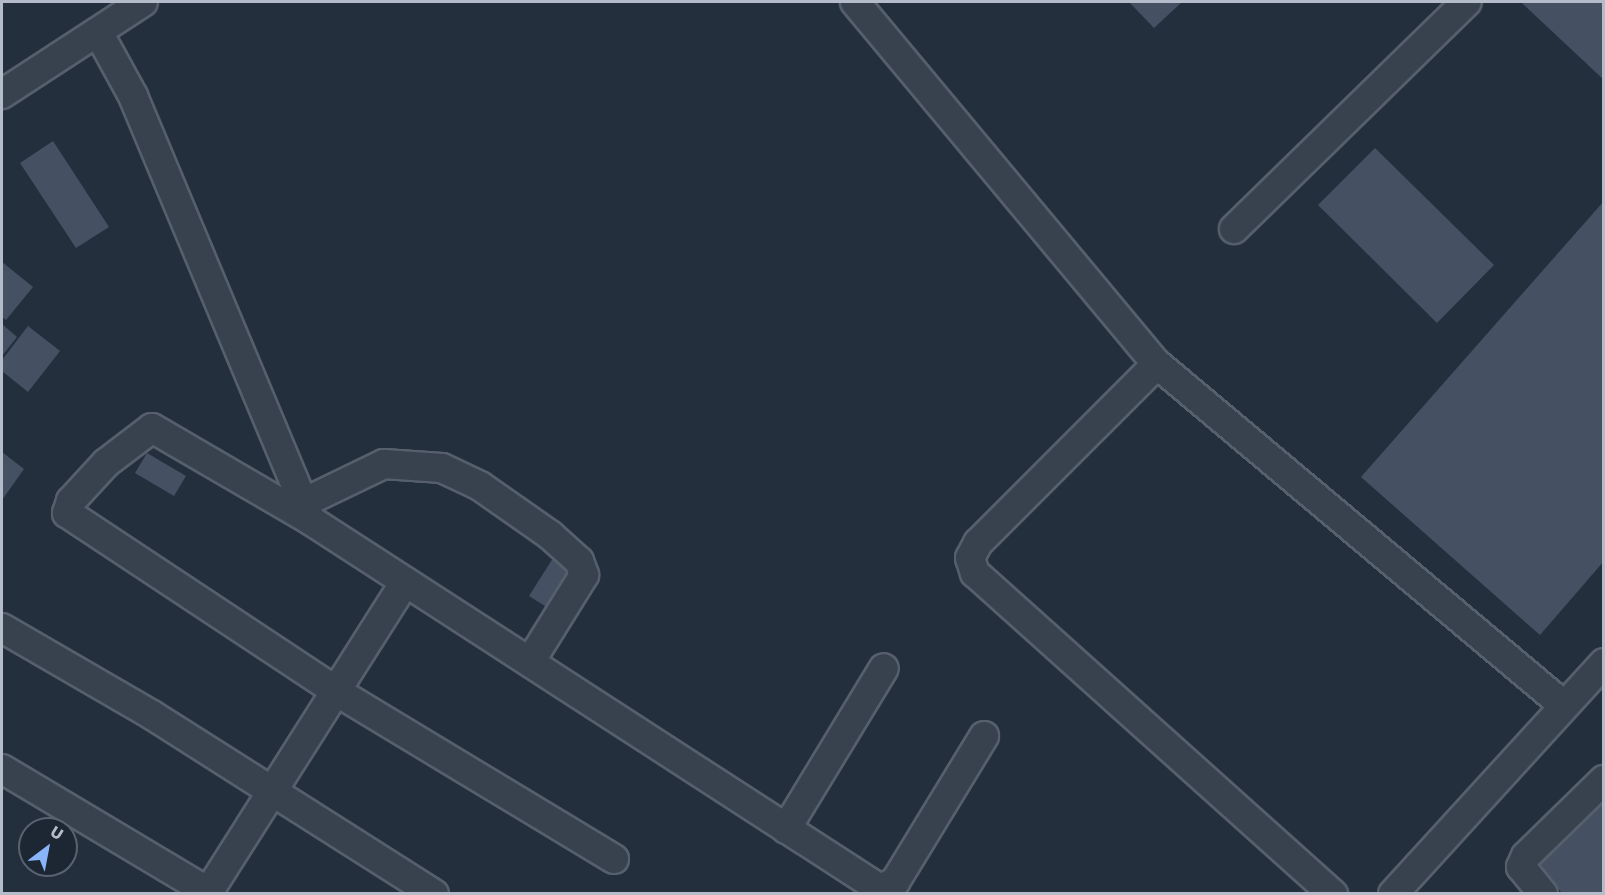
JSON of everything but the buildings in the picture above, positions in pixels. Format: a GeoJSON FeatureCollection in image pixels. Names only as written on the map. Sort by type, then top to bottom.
{"type":"FeatureCollection","features":[{"type":"Feature","properties":{"kind":"street"},"geometry":{"type":"LineString","coordinates":[[2,94],[143,2]]}},
{"type":"Feature","properties":{"kind":"street"},"geometry":{"type":"LineString","coordinates":[[855,2],[1157,364],[1562,704]]}},
{"type":"Feature","properties":{"kind":"street"},"geometry":{"type":"LineString","coordinates":[[1233,229],[1467,2]]}},
{"type":"Feature","properties":{"kind":"street"},"geometry":{"type":"LineString","coordinates":[[98,32],[133,96],[306,512]]}},
{"type":"Feature","properties":{"kind":"street"},"geometry":{"type":"LineString","coordinates":[[1157,364],[978,543],[970,558],[975,573],[1333,894]]}},
{"type":"Feature","properties":{"kind":"street"},"geometry":{"type":"LineString","coordinates":[[614,859],[334,690],[67,513],[70,501],[106,464],[152,428],[306,512],[405,582],[531,660],[861,878],[889,888],[984,736]]}},
{"type":"Feature","properties":{"kind":"street"},"geometry":{"type":"LineString","coordinates":[[306,512],[384,464],[442,468],[480,486],[550,535],[579,561],[584,574],[531,660]]}},
{"type":"Feature","properties":{"kind":"street"},"geometry":{"type":"LineString","coordinates":[[2,769],[211,892],[269,792],[405,582]]}},
{"type":"Feature","properties":{"kind":"street"},"geometry":{"type":"LineString","coordinates":[[2,628],[152,715],[269,792],[435,894]]}},
{"type":"Feature","properties":{"kind":"street"},"geometry":{"type":"LineString","coordinates":[[1393,894],[1562,704],[1604,663]]}},
{"type":"Feature","properties":{"kind":"street"},"geometry":{"type":"LineString","coordinates":[[786,828],[884,668]]}},
{"type":"Feature","properties":{"kind":"street"},"geometry":{"type":"LineString","coordinates":[[1543,894],[1521,867],[1526,856],[1604,780]]}}]}
